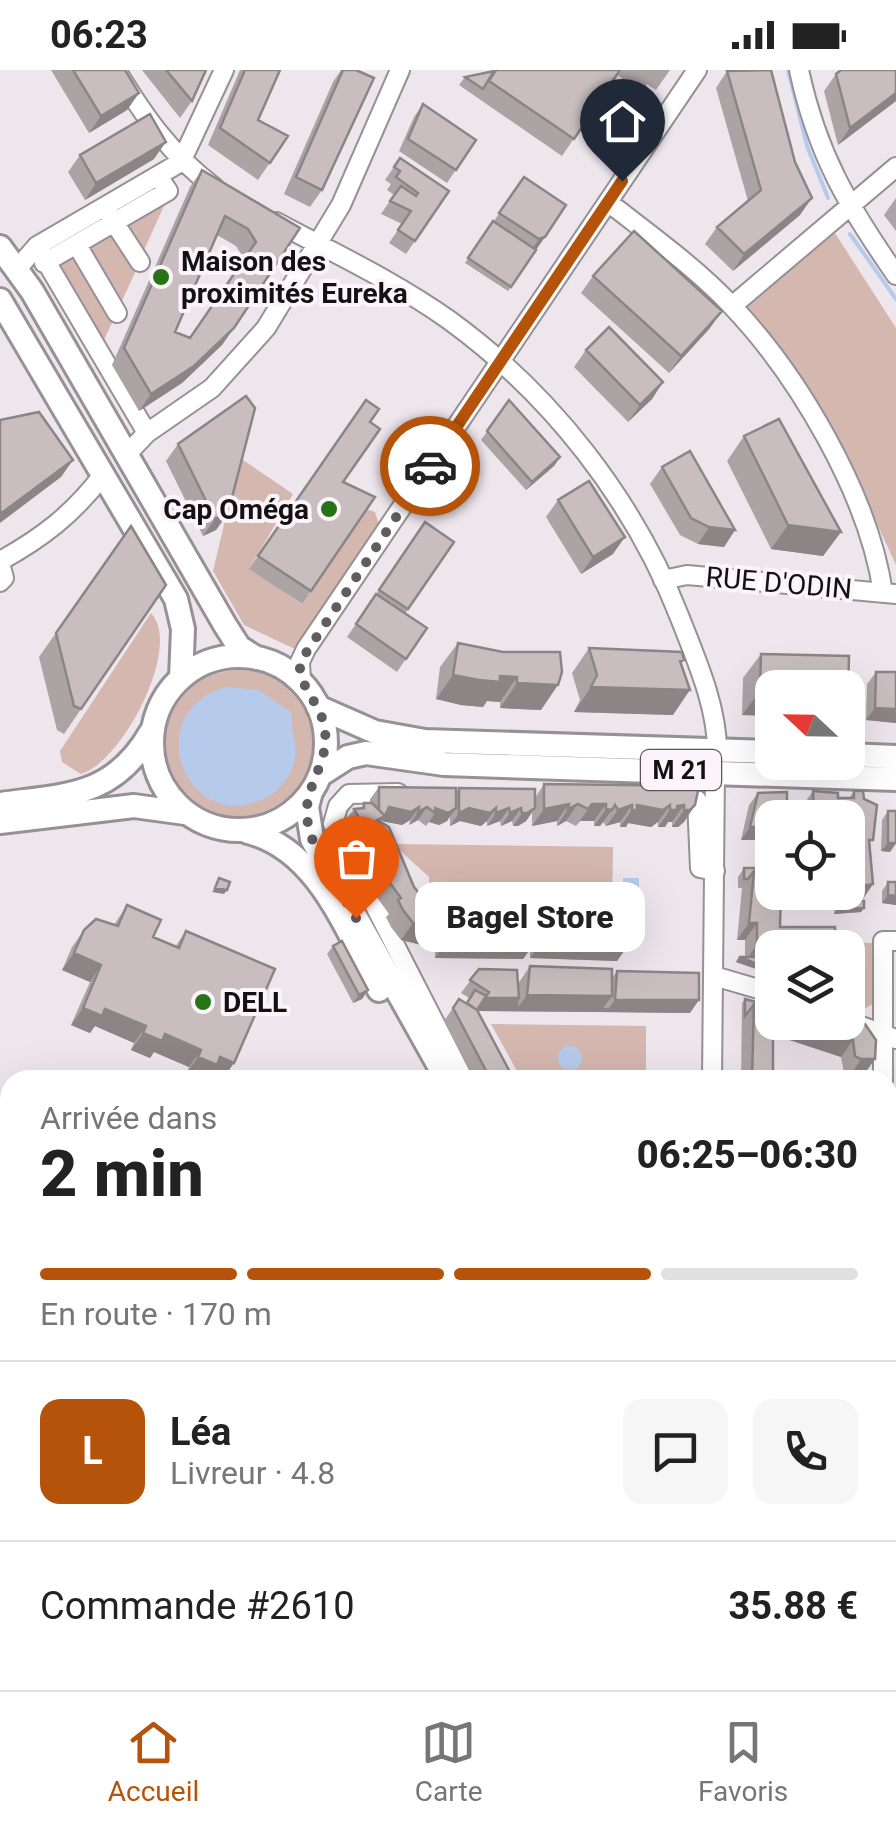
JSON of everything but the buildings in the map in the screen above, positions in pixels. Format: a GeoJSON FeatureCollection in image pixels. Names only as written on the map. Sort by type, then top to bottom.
{"type":"FeatureCollection","features":[{"type":"Feature","properties":{"kind":"main road"},"geometry":{"type":"LineString","coordinates":[[0,247],[128,453],[239,647],[301,682],[318,707],[326,740],[307,808],[312,839],[441,1070]]}},
{"type":"Feature","properties":{"kind":"main road"},"geometry":{"type":"LineString","coordinates":[[0,300],[176,599],[183,628],[180,678]]}},
{"type":"Feature","properties":{"kind":"main road"},"geometry":{"type":"LineString","coordinates":[[0,804],[96,788],[128,766],[180,678],[224,657],[256,658]]}},
{"type":"Feature","properties":{"kind":"main road","name":"M 21"},"geometry":{"type":"LineString","coordinates":[[318,707],[375,732],[425,741],[716,760],[896,779]]}},
{"type":"Feature","properties":{"kind":"main road"},"geometry":{"type":"LineString","coordinates":[[153,729],[158,776],[187,814]]}},
{"type":"Feature","properties":{"kind":"main road","name":"M 21"},"geometry":{"type":"LineString","coordinates":[[315,783],[348,757],[366,753],[444,764],[716,760],[755,754]]}},
{"type":"Feature","properties":{"kind":"main road"},"geometry":{"type":"LineString","coordinates":[[865,755],[896,757]]}},
{"type":"Feature","properties":{"kind":"main road"},"geometry":{"type":"LineString","coordinates":[[243,830],[280,820],[315,783]]}},
{"type":"Feature","properties":{"kind":"main road"},"geometry":{"type":"LineString","coordinates":[[0,822],[134,806],[187,814],[215,828],[243,830],[281,844],[306,864],[424,1070]]}},
{"type":"Feature","properties":{"kind":"street"},"geometry":{"type":"LineString","coordinates":[[116,70],[182,162],[232,198]]}},
{"type":"Feature","properties":{"kind":"street"},"geometry":{"type":"LineString","coordinates":[[40,255],[77,244],[109,214],[182,162],[224,70]]}},
{"type":"Feature","properties":{"kind":"street"},"geometry":{"type":"LineString","coordinates":[[128,453],[147,433],[196,401],[238,362],[321,243],[400,70]]}},
{"type":"Feature","properties":{"kind":"street"},"geometry":{"type":"LineString","coordinates":[[301,682],[300,662],[306,650],[697,70]]}},
{"type":"Feature","properties":{"kind":"street"},"geometry":{"type":"LineString","coordinates":[[799,70],[828,169],[848,206],[896,275]]}},
{"type":"Feature","properties":{"kind":"street"},"geometry":{"type":"LineString","coordinates":[[732,306],[896,167]]}},
{"type":"Feature","properties":{"kind":"street"},"geometry":{"type":"LineString","coordinates":[[608,202],[732,306],[781,367],[822,431],[853,495],[889,593]]}},
{"type":"Feature","properties":{"kind":"street"},"geometry":{"type":"LineString","coordinates":[[16,270],[109,214]]}},
{"type":"Feature","properties":{"kind":"street"},"geometry":{"type":"LineString","coordinates":[[109,214],[140,262]]}},
{"type":"Feature","properties":{"kind":"street"},"geometry":{"type":"LineString","coordinates":[[263,215],[321,243],[446,318],[500,360],[574,436],[626,511],[663,580],[699,667],[716,760],[712,1070]]}},
{"type":"Feature","properties":{"kind":"street"},"geometry":{"type":"LineString","coordinates":[[77,244],[117,313]]}},
{"type":"Feature","properties":{"kind":"street"},"geometry":{"type":"LineString","coordinates":[[40,255],[147,433]]}},
{"type":"Feature","properties":{"kind":"street"},"geometry":{"type":"LineString","coordinates":[[0,582],[4,578],[0,562],[39,540],[73,512],[102,476]]}},
{"type":"Feature","properties":{"kind":"street","name":"RUE D'ODIN"},"geometry":{"type":"LineString","coordinates":[[663,580],[687,575],[889,593]]}},
{"type":"Feature","properties":{"kind":"street"},"geometry":{"type":"LineString","coordinates":[[416,793],[349,794],[338,806],[333,824],[459,1070]]}},
{"type":"Feature","properties":{"kind":"street"},"geometry":{"type":"LineString","coordinates":[[657,796],[698,800],[700,868],[715,871]]}},
{"type":"Feature","properties":{"kind":"street"},"geometry":{"type":"LineString","coordinates":[[885,1070],[890,1037],[883,941],[896,941]]}},
{"type":"Feature","properties":{"kind":"street"},"geometry":{"type":"LineString","coordinates":[[714,976],[755,988]]}},
{"type":"Feature","properties":{"kind":"street"},"geometry":{"type":"LineString","coordinates":[[865,1027],[890,1037]]}},
{"type":"Feature","properties":{"kind":"shaded area"},"geometry":{"type":"Polygon","coordinates":[[[167,199],[140,259],[119,223],[167,199]]]}},
{"type":"Feature","properties":{"kind":"shaded area"},"geometry":{"type":"Polygon","coordinates":[[[113,228],[138,266],[99,351],[51,267],[113,228]]]}},
{"type":"Feature","properties":{"kind":"shaded area"},"geometry":{"type":"Polygon","coordinates":[[[833,230],[896,328],[896,565],[830,422],[746,306],[833,230]]]}},
{"type":"Feature","properties":{"kind":"shaded area"},"geometry":{"type":"Polygon","coordinates":[[[240,458],[293,494],[250,568],[301,604],[364,508],[375,512],[383,538],[297,650],[244,625],[213,571],[240,458]]]}},
{"type":"Feature","properties":{"kind":"shaded area"},"geometry":{"type":"Polygon","coordinates":[[[151,613],[159,629],[159,651],[143,702],[114,749],[81,774],[62,762],[60,751],[151,613]]]}},
{"type":"Feature","properties":{"kind":"shaded area"},"geometry":{"type":"Polygon","coordinates":[[[239,670],[267,675],[292,691],[308,716],[313,744],[308,772],[292,797],[267,813],[239,818],[211,813],[186,797],[170,772],[165,744],[170,716],[186,691],[211,675],[239,670]]]}},
{"type":"Feature","properties":{"kind":"shaded area"},"geometry":{"type":"Polygon","coordinates":[[[393,844],[613,847],[612,916],[430,914],[429,877],[393,844]]]}},
{"type":"Feature","properties":{"kind":"shaded area"},"geometry":{"type":"Polygon","coordinates":[[[865,943],[873,943],[874,1003],[865,1009],[865,943]]]}},
{"type":"Feature","properties":{"kind":"shaded area"},"geometry":{"type":"Polygon","coordinates":[[[491,1024],[646,1026],[646,1070],[516,1070],[491,1024]]]}},
{"type":"Feature","properties":{"kind":"water"},"geometry":{"type":"Polygon","coordinates":[[[226,687],[259,690],[292,713],[295,745],[293,766],[281,786],[263,799],[236,806],[212,800],[194,786],[183,766],[179,743],[184,721],[199,701],[226,687]]]}},
{"type":"Feature","properties":{"kind":"water"},"geometry":{"type":"Polygon","coordinates":[[[623,878],[639,878],[639,910],[623,910],[623,878]]]}},
{"type":"Feature","properties":{"kind":"water"},"geometry":{"type":"Polygon","coordinates":[[[570,1046],[579,1049],[579,1067],[570,1070],[561,1067],[558,1058],[561,1049],[570,1046]]]}},
{"type":"Feature","properties":{"kind":"waterway"},"geometry":{"type":"LineString","coordinates":[[788,70],[807,146],[828,198]]}},
{"type":"Feature","properties":{"kind":"waterway"},"geometry":{"type":"LineString","coordinates":[[850,234],[896,299]]}},
{"type":"Feature","properties":{"kind":"way so far"},"geometry":{"type":"LineString","coordinates":[[356,918],[308,830],[307,808],[320,775],[326,740],[318,707],[301,682],[300,662],[430,466]]}},
{"type":"Feature","properties":{"kind":"place","name":"Maison des proximités Eureka"},"geometry":{"type":"Point","coordinates":[161,277]}},
{"type":"Feature","properties":{"kind":"place","name":"Cap Oméga"},"geometry":{"type":"Point","coordinates":[329,509]}},
{"type":"Feature","properties":{"kind":"place","name":"Bagel Store"},"geometry":{"type":"Point","coordinates":[356,918]}},
{"type":"Feature","properties":{"kind":"place","name":"DELL"},"geometry":{"type":"Point","coordinates":[203,1002]}},
{"type":"Feature","properties":{"kind":"route"},"geometry":{"type":"LineString","coordinates":[[430,466],[622,181]]}}]}
